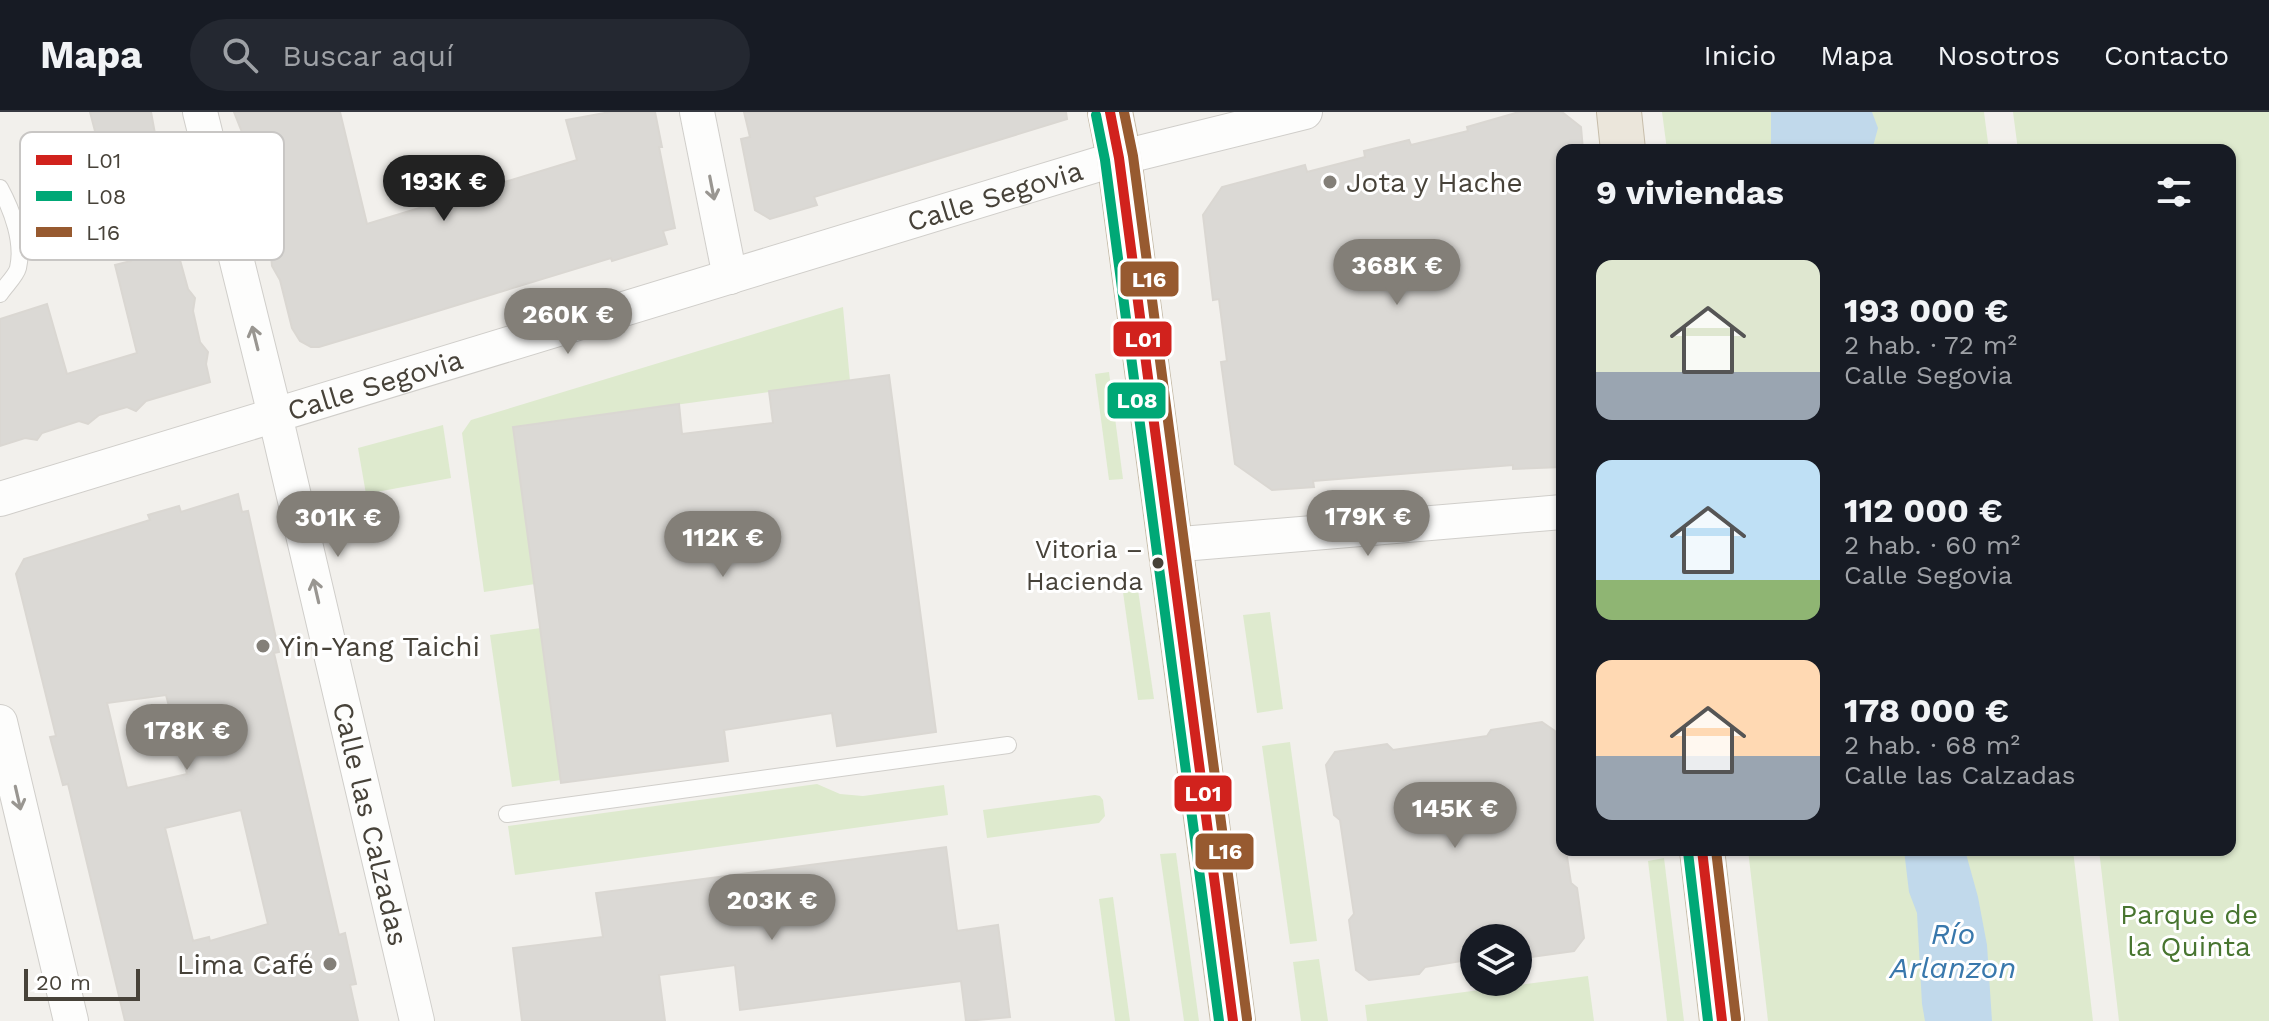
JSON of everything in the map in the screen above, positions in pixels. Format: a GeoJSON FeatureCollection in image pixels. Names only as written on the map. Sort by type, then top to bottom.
{"type":"FeatureCollection","features":[{"type":"Feature","properties":{"kind":"highway"},"geometry":{"type":"LineString","coordinates":[[1110,112],[1119,158],[1233,1021]]}},
{"type":"Feature","properties":{"kind":"highway"},"geometry":{"type":"LineString","coordinates":[[1619,112],[1622,144]]}},
{"type":"Feature","properties":{"kind":"highway"},"geometry":{"type":"LineString","coordinates":[[1703,856],[1722,1021]]}},
{"type":"Feature","properties":{"kind":"street","name":"Calle las Calzadas"},"geometry":{"type":"LineString","coordinates":[[200,112],[205,132]]}},
{"type":"Feature","properties":{"kind":"street"},"geometry":{"type":"LineString","coordinates":[[697,112],[730,277]]}},
{"type":"Feature","properties":{"kind":"street","name":"Calle Segovia"},"geometry":{"type":"LineString","coordinates":[[0,499],[1119,158],[1305,112]]}},
{"type":"Feature","properties":{"kind":"street","name":"Calle las Calzadas"},"geometry":{"type":"LineString","coordinates":[[237,260],[417,1021]]}},
{"type":"Feature","properties":{"kind":"street"},"geometry":{"type":"LineString","coordinates":[[1170,545],[1556,513]]}},
{"type":"Feature","properties":{"kind":"street"},"geometry":{"type":"LineString","coordinates":[[0,722],[71,1021]]}},
{"type":"Feature","properties":{"kind":"lane"},"geometry":{"type":"LineString","coordinates":[[0,188],[9,206],[18,244],[18,269],[0,294]]}},
{"type":"Feature","properties":{"kind":"lane"},"geometry":{"type":"LineString","coordinates":[[507,814],[1008,745]]}},
{"type":"Feature","properties":{"kind":"green space"},"geometry":{"type":"Polygon","coordinates":[[[1662,112],[1984,112],[1988,144],[1666,144],[1662,112]]]}},
{"type":"Feature","properties":{"kind":"green space","name":"Parque de la Quinta"},"geometry":{"type":"Polygon","coordinates":[[[2013,112],[2269,112],[2269,1021],[2119,1021],[2100,856],[2236,856],[2236,144],[2017,144],[2013,112]]]}},
{"type":"Feature","properties":{"kind":"green space"},"geometry":{"type":"Polygon","coordinates":[[[843,307],[850,381],[514,427],[535,584],[484,592],[462,433],[471,420],[843,307]]]}},
{"type":"Feature","properties":{"kind":"green space"},"geometry":{"type":"Polygon","coordinates":[[[1109,372],[1123,479],[1109,480],[1095,374],[1109,372]]]}},
{"type":"Feature","properties":{"kind":"green space"},"geometry":{"type":"Polygon","coordinates":[[[443,425],[451,478],[366,494],[358,448],[443,425]]]}},
{"type":"Feature","properties":{"kind":"green space"},"geometry":{"type":"Polygon","coordinates":[[[1137,583],[1154,699],[1138,700],[1122,585],[1137,583]]]}},
{"type":"Feature","properties":{"kind":"green space"},"geometry":{"type":"Polygon","coordinates":[[[1270,612],[1283,709],[1257,713],[1243,615],[1270,612]]]}},
{"type":"Feature","properties":{"kind":"green space"},"geometry":{"type":"Polygon","coordinates":[[[541,628],[561,780],[512,787],[490,635],[541,628]]]}},
{"type":"Feature","properties":{"kind":"green space"},"geometry":{"type":"Polygon","coordinates":[[[1290,742],[1317,941],[1290,944],[1262,746],[1290,742]]]}},
{"type":"Feature","properties":{"kind":"green space"},"geometry":{"type":"Polygon","coordinates":[[[817,784],[840,794],[863,796],[944,785],[948,815],[515,875],[508,826],[817,784]]]}},
{"type":"Feature","properties":{"kind":"green space"},"geometry":{"type":"Polygon","coordinates":[[[1095,795],[1103,800],[1105,816],[1099,823],[987,838],[983,810],[1095,795]]]}},
{"type":"Feature","properties":{"kind":"green space"},"geometry":{"type":"Polygon","coordinates":[[[1176,853],[1199,1021],[1184,1021],[1160,854],[1176,853]]]}},
{"type":"Feature","properties":{"kind":"green space"},"geometry":{"type":"Polygon","coordinates":[[[1749,856],[2074,856],[2093,1021],[1768,1021],[1749,856]]]}},
{"type":"Feature","properties":{"kind":"green space"},"geometry":{"type":"Polygon","coordinates":[[[1664,858],[1684,1021],[1667,1021],[1648,861],[1664,858]]]}},
{"type":"Feature","properties":{"kind":"green space"},"geometry":{"type":"Polygon","coordinates":[[[1113,897],[1130,1021],[1115,1021],[1099,899],[1113,897]]]}},
{"type":"Feature","properties":{"kind":"green space"},"geometry":{"type":"Polygon","coordinates":[[[1319,959],[1328,1021],[1301,1021],[1293,962],[1319,959]]]}},
{"type":"Feature","properties":{"kind":"green space"},"geometry":{"type":"Polygon","coordinates":[[[1588,976],[1594,1021],[1367,1021],[1365,1005],[1460,993],[1460,996],[1532,996],[1532,983],[1588,976]]]}},
{"type":"Feature","properties":{"kind":"water"},"geometry":{"type":"Polygon","coordinates":[[[1771,112],[1872,112],[1878,128],[1874,144],[1771,144],[1771,112]]]}},
{"type":"Feature","properties":{"kind":"water","name":"Río Arlanzon"},"geometry":{"type":"Polygon","coordinates":[[[1905,856],[1967,856],[1987,945],[1992,1021],[1925,1021],[1917,913],[1909,892],[1905,856]]]}},
{"type":"Feature","properties":{"kind":"building"},"geometry":{"type":"Polygon","coordinates":[[[90,112],[151,112],[155,132],[95,132],[90,112]]]}},
{"type":"Feature","properties":{"kind":"building"},"geometry":{"type":"Polygon","coordinates":[[[234,112],[340,112],[367,224],[577,160],[566,120],[610,112],[655,112],[675,228],[663,231],[667,244],[311,347],[300,341],[292,328],[280,280],[272,266],[271,260],[284,260],[284,132],[242,132],[234,112]]]}},
{"type":"Feature","properties":{"kind":"building"},"geometry":{"type":"Polygon","coordinates":[[[744,112],[1066,112],[1067,119],[814,197],[817,205],[770,219],[755,210],[741,139],[750,137],[744,112]]]}},
{"type":"Feature","properties":{"kind":"building"},"geometry":{"type":"Polygon","coordinates":[[[1519,112],[1562,112],[1581,127],[1582,144],[1556,144],[1556,467],[1513,469],[1513,465],[1313,481],[1314,487],[1272,490],[1235,464],[1221,362],[1227,361],[1219,299],[1213,300],[1203,215],[1222,187],[1305,165],[1307,172],[1365,157],[1364,151],[1409,140],[1411,145],[1468,131],[1467,127],[1519,112]]]}},
{"type":"Feature","properties":{"kind":"building"},"geometry":{"type":"Polygon","coordinates":[[[180,260],[188,289],[195,298],[193,311],[200,342],[208,352],[206,364],[210,382],[146,401],[136,411],[127,407],[99,415],[88,424],[79,421],[42,433],[37,440],[25,438],[0,446],[0,319],[47,304],[67,374],[137,353],[115,265],[131,261],[180,260]]]}},
{"type":"Feature","properties":{"kind":"building"},"geometry":{"type":"Polygon","coordinates":[[[889,375],[936,732],[837,746],[832,713],[724,730],[728,761],[561,783],[513,427],[679,404],[682,434],[773,423],[769,391],[889,375]]]}},
{"type":"Feature","properties":{"kind":"building"},"geometry":{"type":"Polygon","coordinates":[[[238,494],[242,512],[248,511],[279,652],[274,653],[339,935],[345,933],[356,984],[350,985],[358,1021],[125,1021],[68,784],[63,785],[50,737],[56,736],[16,574],[24,559],[150,520],[148,515],[179,506],[181,512],[238,494]],[[166,695],[107,703],[127,788],[187,774],[166,695]],[[241,810],[165,828],[193,941],[209,937],[210,941],[268,924],[241,810]]]}},
{"type":"Feature","properties":{"kind":"building"},"geometry":{"type":"Polygon","coordinates":[[[1542,722],[1555,731],[1556,856],[1567,856],[1571,883],[1577,888],[1584,938],[1574,951],[1532,957],[1532,924],[1460,924],[1460,961],[1425,967],[1419,974],[1369,980],[1356,970],[1349,920],[1354,914],[1340,820],[1334,815],[1326,765],[1335,752],[1387,744],[1393,750],[1487,736],[1491,730],[1542,722]]]}},
{"type":"Feature","properties":{"kind":"building"},"geometry":{"type":"Polygon","coordinates":[[[946,847],[957,931],[998,925],[1010,1017],[966,1021],[961,981],[740,1010],[735,965],[659,975],[665,1021],[522,1021],[513,948],[603,937],[596,893],[946,847]]]}},
{"type":"Feature","properties":{"kind":"transit line","name":"L01"},"geometry":{"type":"LineString","coordinates":[[1110,112],[1119,158],[1233,1021]]}},
{"type":"Feature","properties":{"kind":"transit line","name":"L16"},"geometry":{"type":"LineString","coordinates":[[1124,112],[1133,156],[1247,1019]]}},
{"type":"Feature","properties":{"kind":"transit line","name":"L08"},"geometry":{"type":"LineString","coordinates":[[1096,115],[1105,160],[1219,1021]]}},
{"type":"Feature","properties":{"kind":"transit line","name":"L08"},"geometry":{"type":"LineString","coordinates":[[1688,856],[1708,1021]]}},
{"type":"Feature","properties":{"kind":"transit line","name":"L01"},"geometry":{"type":"LineString","coordinates":[[1703,856],[1722,1021]]}},
{"type":"Feature","properties":{"kind":"transit line","name":"L16"},"geometry":{"type":"LineString","coordinates":[[1717,856],[1736,1019]]}},
{"type":"Feature","properties":{"kind":"place","name":"Jota y Hache"},"geometry":{"type":"Point","coordinates":[1330,182]}},
{"type":"Feature","properties":{"kind":"place","name":"Vitoria – Hacienda"},"geometry":{"type":"Point","coordinates":[1158,563]}},
{"type":"Feature","properties":{"kind":"place","name":"Yin-Yang Taichi"},"geometry":{"type":"Point","coordinates":[263,646]}},
{"type":"Feature","properties":{"kind":"place","name":"Lima Café"},"geometry":{"type":"Point","coordinates":[330,964]}}]}
